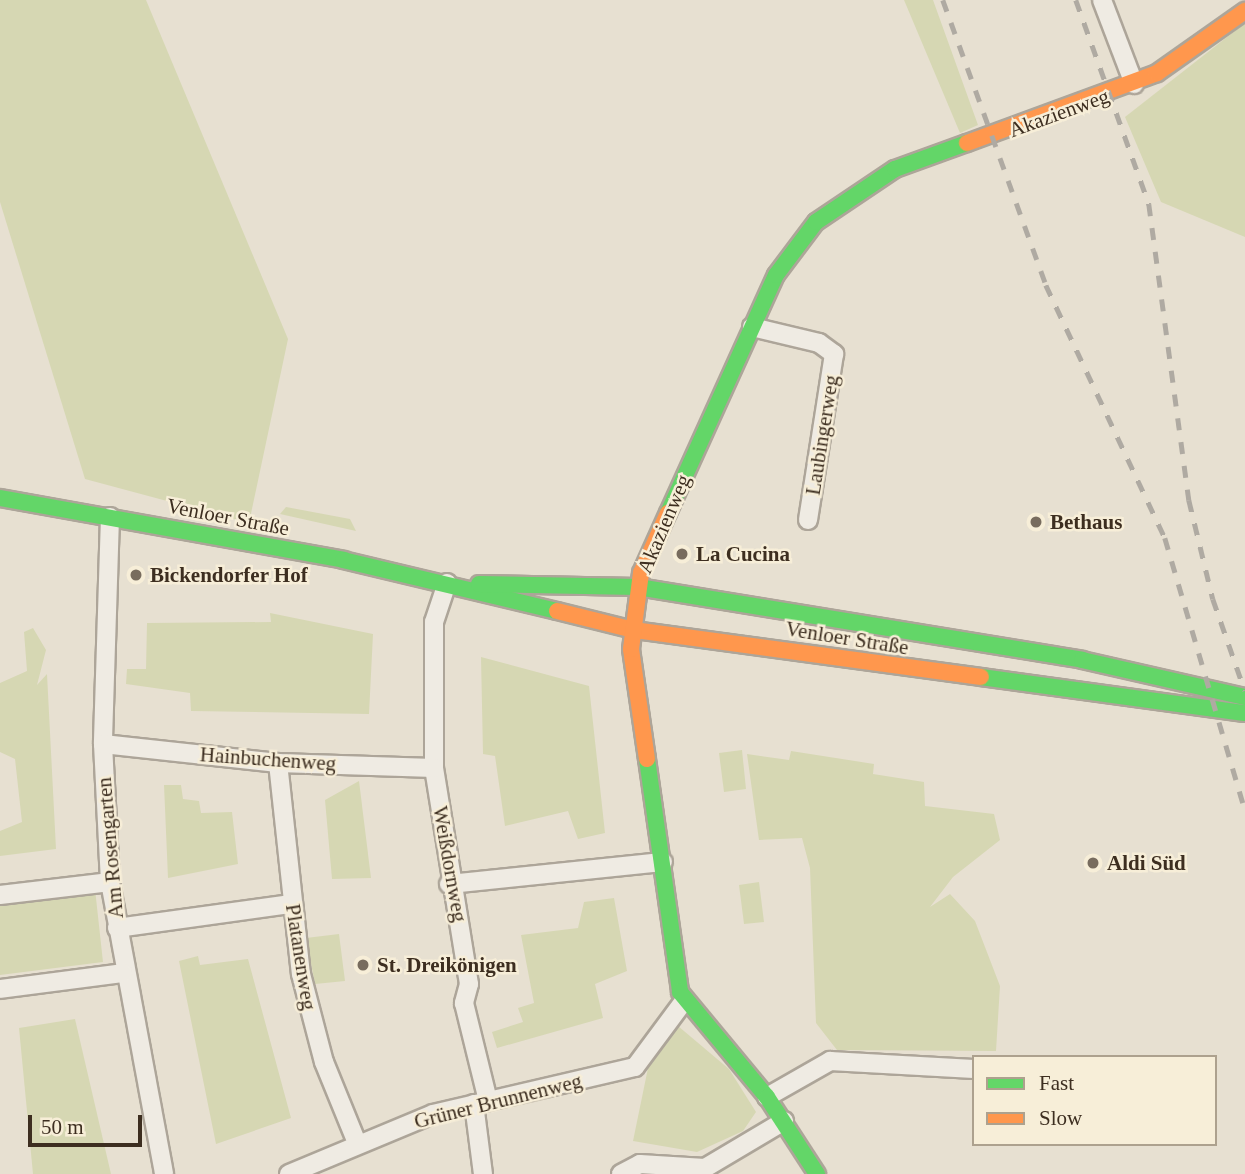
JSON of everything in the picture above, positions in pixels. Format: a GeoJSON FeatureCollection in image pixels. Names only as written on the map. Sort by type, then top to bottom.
{"type":"FeatureCollection","features":[{"type":"Feature","properties":{"kind":"main road","name":"Akazienweg"},"geometry":{"type":"LineString","coordinates":[[684,1001],[631,649],[638,587],[752,327],[791,251],[863,185],[1134,84],[1183,58],[1245,11]]}},
{"type":"Feature","properties":{"kind":"main road","name":"Venloer Straße"},"geometry":{"type":"LineString","coordinates":[[0,498],[447,583],[634,630],[1245,713]]}},
{"type":"Feature","properties":{"kind":"main road","name":"Venloer Straße"},"geometry":{"type":"LineString","coordinates":[[447,583],[638,587],[1082,660],[1245,697]]}},
{"type":"Feature","properties":{"kind":"main road"},"geometry":{"type":"LineString","coordinates":[[684,1001],[767,1097],[817,1174]]}},
{"type":"Feature","properties":{"kind":"street"},"geometry":{"type":"LineString","coordinates":[[1102,0],[1134,84]]}},
{"type":"Feature","properties":{"kind":"street","name":"Laubingerweg"},"geometry":{"type":"LineString","coordinates":[[752,327],[819,343],[834,354],[808,520]]}},
{"type":"Feature","properties":{"kind":"street","name":"Am Rosengarten"},"geometry":{"type":"LineString","coordinates":[[110,517],[103,744],[110,882],[123,973],[164,1174]]}},
{"type":"Feature","properties":{"kind":"street","name":"Weißdornweg"},"geometry":{"type":"LineString","coordinates":[[447,583],[434,622],[434,768],[449,884],[458,901],[469,984],[464,1003],[481,1103],[484,1174]]}},
{"type":"Feature","properties":{"kind":"street","name":"Hainbuchenweg"},"geometry":{"type":"LineString","coordinates":[[103,744],[278,763],[434,768]]}},
{"type":"Feature","properties":{"kind":"street","name":"Platanenweg"},"geometry":{"type":"LineString","coordinates":[[278,763],[291,904],[311,1020],[356,1143]]}},
{"type":"Feature","properties":{"kind":"street"},"geometry":{"type":"LineString","coordinates":[[449,884],[663,862]]}},
{"type":"Feature","properties":{"kind":"street"},"geometry":{"type":"LineString","coordinates":[[0,895],[110,882]]}},
{"type":"Feature","properties":{"kind":"street"},"geometry":{"type":"LineString","coordinates":[[117,928],[291,904]]}},
{"type":"Feature","properties":{"kind":"street"},"geometry":{"type":"LineString","coordinates":[[0,989],[123,973]]}},
{"type":"Feature","properties":{"kind":"street","name":"Grüner Brunnenweg"},"geometry":{"type":"LineString","coordinates":[[289,1174],[356,1143],[481,1103],[635,1067],[684,1001]]}},
{"type":"Feature","properties":{"kind":"street"},"geometry":{"type":"LineString","coordinates":[[767,1097],[830,1061],[972,1069]]}},
{"type":"Feature","properties":{"kind":"street"},"geometry":{"type":"LineString","coordinates":[[621,1174],[640,1164],[705,1168],[783,1121]]}},
{"type":"Feature","properties":{"kind":"green space"},"geometry":{"type":"Polygon","coordinates":[[[0,0],[146,0],[288,339],[249,523],[85,479],[0,202],[0,0]]]}},
{"type":"Feature","properties":{"kind":"green space"},"geometry":{"type":"Polygon","coordinates":[[[904,0],[933,0],[978,125],[960,133],[904,0]]]}},
{"type":"Feature","properties":{"kind":"green space"},"geometry":{"type":"Polygon","coordinates":[[[1245,23],[1245,237],[1161,202],[1125,117],[1245,23]]]}},
{"type":"Feature","properties":{"kind":"green space"},"geometry":{"type":"Polygon","coordinates":[[[286,507],[350,519],[356,531],[280,514],[286,507]]]}},
{"type":"Feature","properties":{"kind":"green space"},"geometry":{"type":"Polygon","coordinates":[[[270,613],[373,634],[369,714],[191,711],[190,693],[126,684],[127,669],[146,669],[147,623],[271,622],[270,613]]]}},
{"type":"Feature","properties":{"kind":"green space"},"geometry":{"type":"Polygon","coordinates":[[[33,628],[46,650],[37,685],[47,674],[56,849],[0,856],[0,831],[22,822],[15,759],[0,752],[0,683],[27,671],[24,632],[33,628]]]}},
{"type":"Feature","properties":{"kind":"green space"},"geometry":{"type":"Polygon","coordinates":[[[481,657],[589,686],[605,833],[578,839],[568,811],[505,826],[495,756],[483,754],[481,657]]]}},
{"type":"Feature","properties":{"kind":"green space"},"geometry":{"type":"Polygon","coordinates":[[[742,750],[746,789],[724,792],[719,753],[742,750]]]}},
{"type":"Feature","properties":{"kind":"green space"},"geometry":{"type":"Polygon","coordinates":[[[791,751],[874,764],[873,774],[924,782],[925,806],[994,814],[1000,840],[953,877],[930,907],[950,894],[975,921],[1000,986],[996,1051],[837,1050],[816,1023],[810,868],[802,838],[759,840],[747,754],[789,760],[791,751]]]}},
{"type":"Feature","properties":{"kind":"green space"},"geometry":{"type":"Polygon","coordinates":[[[359,781],[371,878],[332,879],[325,800],[359,781]]]}},
{"type":"Feature","properties":{"kind":"green space"},"geometry":{"type":"Polygon","coordinates":[[[164,785],[181,785],[183,799],[199,801],[201,813],[232,812],[238,864],[168,878],[164,785]]]}},
{"type":"Feature","properties":{"kind":"green space"},"geometry":{"type":"Polygon","coordinates":[[[759,882],[764,922],[744,924],[739,885],[759,882]]]}},
{"type":"Feature","properties":{"kind":"green space"},"geometry":{"type":"Polygon","coordinates":[[[95,889],[103,962],[0,975],[0,901],[95,889]]]}},
{"type":"Feature","properties":{"kind":"green space"},"geometry":{"type":"Polygon","coordinates":[[[614,898],[627,971],[595,984],[603,1018],[497,1048],[492,1032],[523,1022],[518,1008],[534,1003],[521,935],[578,928],[584,902],[614,898]]]}},
{"type":"Feature","properties":{"kind":"green space"},"geometry":{"type":"Polygon","coordinates":[[[339,934],[345,981],[315,984],[306,938],[339,934]]]}},
{"type":"Feature","properties":{"kind":"green space"},"geometry":{"type":"Polygon","coordinates":[[[198,956],[200,965],[248,959],[291,1118],[216,1144],[179,961],[198,956]]]}},
{"type":"Feature","properties":{"kind":"green space"},"geometry":{"type":"Polygon","coordinates":[[[75,1019],[111,1174],[33,1174],[19,1028],[75,1019]]]}},
{"type":"Feature","properties":{"kind":"green space"},"geometry":{"type":"Polygon","coordinates":[[[678,1026],[729,1069],[756,1112],[743,1131],[697,1152],[633,1141],[648,1068],[678,1026]]]}},
{"type":"Feature","properties":{"kind":"railway"},"geometry":{"type":"LineString","coordinates":[[943,0],[1046,285],[1165,538],[1245,809]]}},
{"type":"Feature","properties":{"kind":"railway"},"geometry":{"type":"LineString","coordinates":[[1076,0],[1149,204],[1189,500],[1213,599],[1245,691]]}},
{"type":"Feature","properties":{"kind":"traffic: fast"},"geometry":{"type":"LineString","coordinates":[[668,513],[776,275],[816,222],[895,169],[967,143]]}},
{"type":"Feature","properties":{"kind":"traffic: fast"},"geometry":{"type":"LineString","coordinates":[[0,498],[343,560],[557,611]]}},
{"type":"Feature","properties":{"kind":"traffic: fast"},"geometry":{"type":"LineString","coordinates":[[479,584],[638,587],[1082,660],[1245,697]]}},
{"type":"Feature","properties":{"kind":"traffic: fast"},"geometry":{"type":"LineString","coordinates":[[981,677],[1245,713]]}},
{"type":"Feature","properties":{"kind":"traffic: fast"},"geometry":{"type":"LineString","coordinates":[[647,759],[680,992],[767,1097],[817,1174]]}},
{"type":"Feature","properties":{"kind":"traffic: slow"},"geometry":{"type":"LineString","coordinates":[[967,143],[1157,73],[1245,11]]}},
{"type":"Feature","properties":{"kind":"traffic: slow"},"geometry":{"type":"LineString","coordinates":[[647,759],[631,649],[641,573],[668,513]]}},
{"type":"Feature","properties":{"kind":"traffic: slow"},"geometry":{"type":"LineString","coordinates":[[557,611],[634,630],[981,677]]}},
{"type":"Feature","properties":{"kind":"place","name":"Bethaus"},"geometry":{"type":"Point","coordinates":[1036,522]}},
{"type":"Feature","properties":{"kind":"place","name":"La Cucina"},"geometry":{"type":"Point","coordinates":[682,554]}},
{"type":"Feature","properties":{"kind":"place","name":"Bickendorfer Hof"},"geometry":{"type":"Point","coordinates":[136,575]}},
{"type":"Feature","properties":{"kind":"place","name":"Aldi Süd"},"geometry":{"type":"Point","coordinates":[1093,863]}},
{"type":"Feature","properties":{"kind":"place","name":"St. Dreikönigen"},"geometry":{"type":"Point","coordinates":[363,965]}}]}
